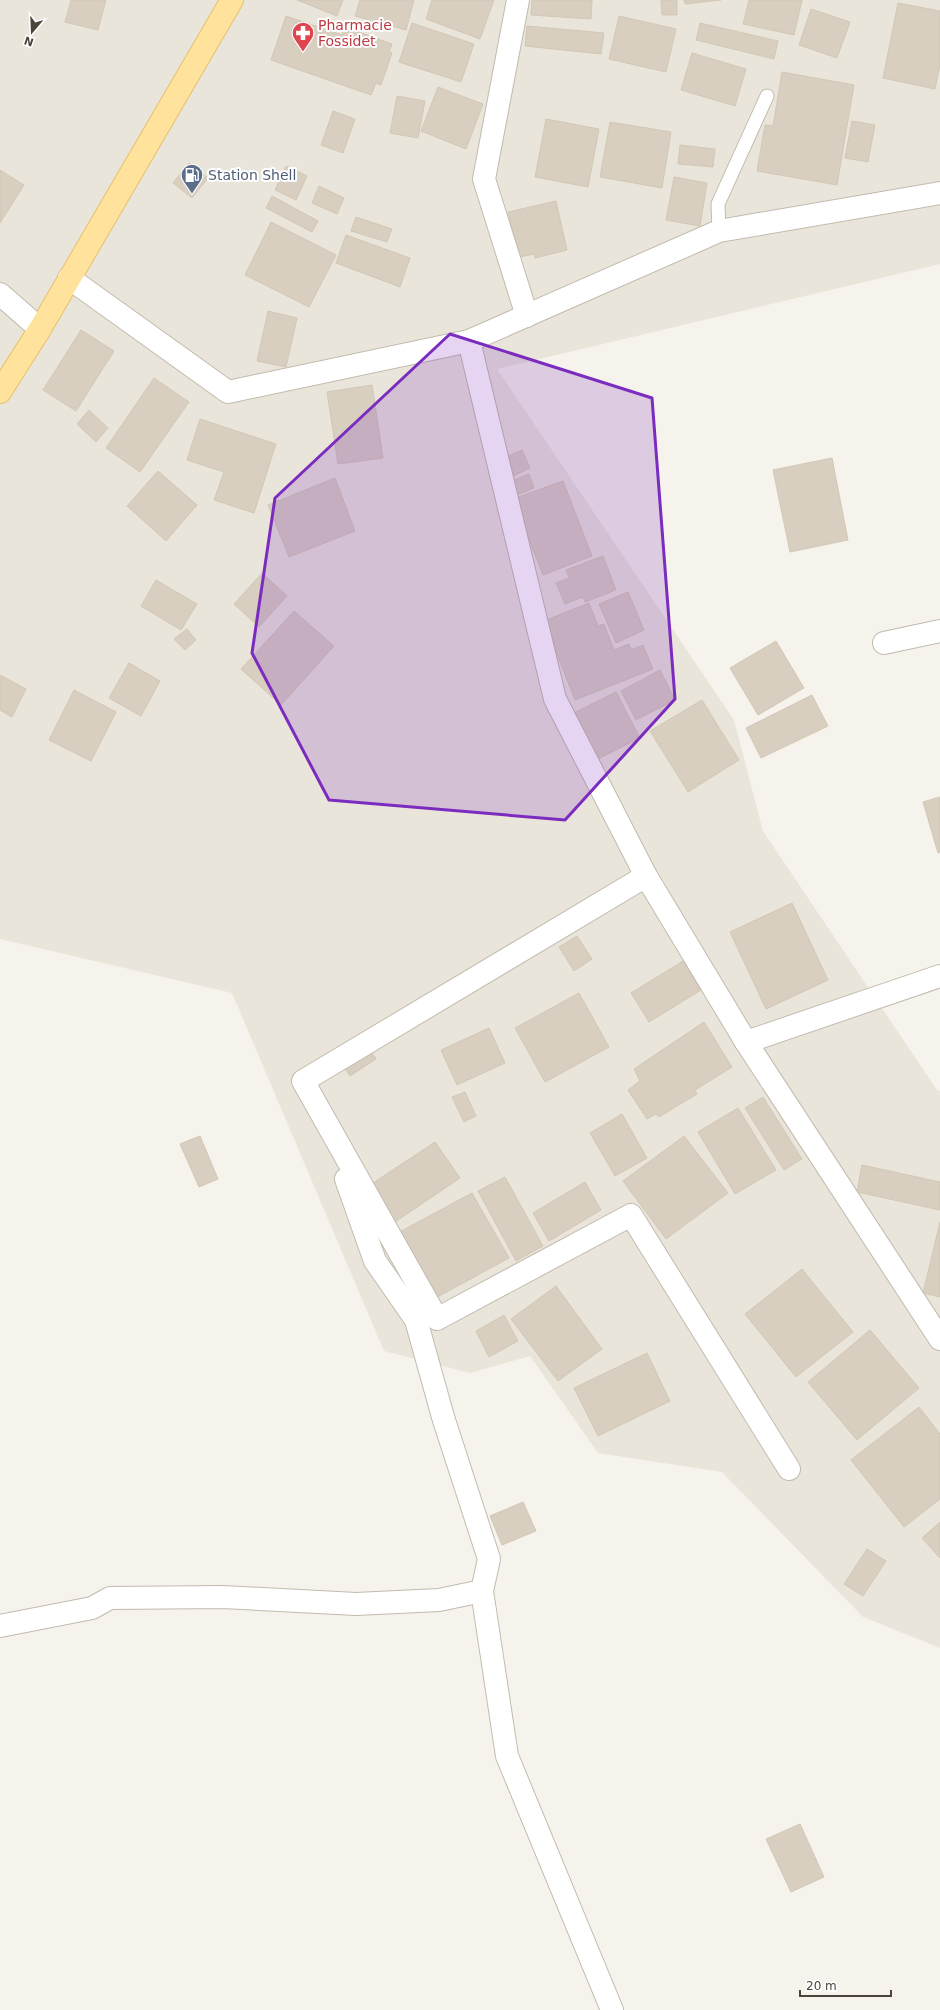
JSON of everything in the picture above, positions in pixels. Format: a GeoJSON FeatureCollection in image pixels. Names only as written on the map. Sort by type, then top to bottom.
{"type":"FeatureCollection","features":[{"type":"Feature","properties":{"kind":"main road"},"geometry":{"type":"LineString","coordinates":[[0,392],[40,329],[232,0]]}},
{"type":"Feature","properties":{"kind":"street"},"geometry":{"type":"LineString","coordinates":[[518,0],[484,179],[526,316]]}},
{"type":"Feature","properties":{"kind":"street"},"geometry":{"type":"LineString","coordinates":[[69,278],[228,392],[469,341],[719,231],[940,194]]}},
{"type":"Feature","properties":{"kind":"street"},"geometry":{"type":"LineString","coordinates":[[0,294],[40,329]]}},
{"type":"Feature","properties":{"kind":"street"},"geometry":{"type":"LineString","coordinates":[[469,341],[555,699],[646,876],[746,1042],[938,1334]]}},
{"type":"Feature","properties":{"kind":"street"},"geometry":{"type":"LineString","coordinates":[[884,643],[940,631]]}},
{"type":"Feature","properties":{"kind":"street"},"geometry":{"type":"LineString","coordinates":[[646,876],[303,1082],[437,1319],[630,1216],[789,1469]]}},
{"type":"Feature","properties":{"kind":"street"},"geometry":{"type":"LineString","coordinates":[[746,1042],[940,976]]}},
{"type":"Feature","properties":{"kind":"street"},"geometry":{"type":"LineString","coordinates":[[350,1165],[342,1171],[375,1261],[416,1320],[461,1475],[489,1559],[482,1591],[507,1756],[612,2010]]}},
{"type":"Feature","properties":{"kind":"street"},"geometry":{"type":"LineString","coordinates":[[0,1626],[92,1608],[110,1598],[223,1597],[356,1604],[439,1600],[482,1591]]}},
{"type":"Feature","properties":{"kind":"lane"},"geometry":{"type":"LineString","coordinates":[[719,231],[718,204],[767,96]]}},
{"type":"Feature","properties":{"kind":"highlighted area"},"geometry":{"type":"Polygon","coordinates":[[[450,334],[652,398],[675,699],[565,820],[329,800],[252,653],[275,498],[450,334]]]}},
{"type":"Feature","properties":{"kind":"shaded area"},"geometry":{"type":"Polygon","coordinates":[[[0,0],[940,0],[940,264],[497,369],[734,720],[763,831],[937,1090],[940,1091],[940,1648],[863,1617],[722,1472],[598,1453],[530,1356],[470,1373],[384,1351],[232,993],[0,939],[0,0]]]}},
{"type":"Feature","properties":{"kind":"building"},"geometry":{"type":"Polygon","coordinates":[[[71,0],[106,0],[98,30],[65,22],[71,0]]]}},
{"type":"Feature","properties":{"kind":"building"},"geometry":{"type":"Polygon","coordinates":[[[297,0],[343,0],[337,16],[297,0]]]}},
{"type":"Feature","properties":{"kind":"building"},"geometry":{"type":"Polygon","coordinates":[[[360,0],[414,0],[406,30],[355,16],[360,0]]]}},
{"type":"Feature","properties":{"kind":"building"},"geometry":{"type":"Polygon","coordinates":[[[432,0],[494,0],[480,39],[426,19],[432,0]]]}},
{"type":"Feature","properties":{"kind":"building"},"geometry":{"type":"Polygon","coordinates":[[[532,0],[592,0],[591,19],[531,15],[532,0]]]}},
{"type":"Feature","properties":{"kind":"building"},"geometry":{"type":"Polygon","coordinates":[[[661,0],[677,0],[677,15],[662,15],[661,0]]]}},
{"type":"Feature","properties":{"kind":"building"},"geometry":{"type":"Polygon","coordinates":[[[684,0],[721,0],[685,4],[684,0]]]}},
{"type":"Feature","properties":{"kind":"building"},"geometry":{"type":"Polygon","coordinates":[[[749,0],[802,0],[794,35],[743,24],[749,0]]]}},
{"type":"Feature","properties":{"kind":"building"},"geometry":{"type":"Polygon","coordinates":[[[898,3],[940,11],[940,64],[935,89],[883,78],[898,3]]]}},
{"type":"Feature","properties":{"kind":"building"},"geometry":{"type":"Polygon","coordinates":[[[811,9],[850,22],[837,58],[799,45],[811,9]]]}},
{"type":"Feature","properties":{"kind":"building"},"geometry":{"type":"Polygon","coordinates":[[[286,16],[342,35],[345,27],[392,44],[389,52],[392,53],[381,85],[376,83],[371,95],[271,60],[286,16]]]}},
{"type":"Feature","properties":{"kind":"building"},"geometry":{"type":"Polygon","coordinates":[[[619,16],[676,29],[666,72],[609,59],[619,16]]]}},
{"type":"Feature","properties":{"kind":"building"},"geometry":{"type":"Polygon","coordinates":[[[412,23],[474,44],[461,82],[399,62],[412,23]]]}},
{"type":"Feature","properties":{"kind":"building"},"geometry":{"type":"Polygon","coordinates":[[[700,23],[778,41],[774,59],[696,40],[700,23]]]}},
{"type":"Feature","properties":{"kind":"building"},"geometry":{"type":"Polygon","coordinates":[[[527,26],[604,33],[601,54],[525,46],[527,26]]]}},
{"type":"Feature","properties":{"kind":"building"},"geometry":{"type":"Polygon","coordinates":[[[692,53],[746,69],[735,106],[681,90],[692,53]]]}},
{"type":"Feature","properties":{"kind":"building"},"geometry":{"type":"Polygon","coordinates":[[[782,72],[854,85],[837,185],[757,171],[765,125],[773,126],[782,72]]]}},
{"type":"Feature","properties":{"kind":"building"},"geometry":{"type":"Polygon","coordinates":[[[438,87],[483,104],[466,149],[421,131],[438,87]]]}},
{"type":"Feature","properties":{"kind":"building"},"geometry":{"type":"Polygon","coordinates":[[[397,96],[425,101],[418,138],[390,133],[397,96]]]}},
{"type":"Feature","properties":{"kind":"building"},"geometry":{"type":"Polygon","coordinates":[[[333,111],[355,119],[343,153],[321,145],[333,111]]]}},
{"type":"Feature","properties":{"kind":"building"},"geometry":{"type":"Polygon","coordinates":[[[546,119],[599,129],[588,187],[535,177],[546,119]]]}},
{"type":"Feature","properties":{"kind":"building"},"geometry":{"type":"Polygon","coordinates":[[[852,121],[875,125],[868,162],[845,158],[852,121]]]}},
{"type":"Feature","properties":{"kind":"building"},"geometry":{"type":"Polygon","coordinates":[[[610,122],[671,132],[662,188],[600,177],[610,122]]]}},
{"type":"Feature","properties":{"kind":"building"},"geometry":{"type":"Polygon","coordinates":[[[680,145],[715,149],[713,167],[678,164],[680,145]]]}},
{"type":"Feature","properties":{"kind":"building"},"geometry":{"type":"Polygon","coordinates":[[[189,163],[208,178],[192,198],[173,183],[189,163]]]}},
{"type":"Feature","properties":{"kind":"building"},"geometry":{"type":"Polygon","coordinates":[[[286,166],[307,176],[296,200],[275,190],[286,166]]]}},
{"type":"Feature","properties":{"kind":"building"},"geometry":{"type":"Polygon","coordinates":[[[0,170],[24,185],[0,223],[0,170]]]}},
{"type":"Feature","properties":{"kind":"building"},"geometry":{"type":"Polygon","coordinates":[[[674,177],[707,183],[700,226],[666,220],[674,177]]]}},
{"type":"Feature","properties":{"kind":"building"},"geometry":{"type":"Polygon","coordinates":[[[319,186],[344,198],[337,214],[312,203],[319,186]]]}},
{"type":"Feature","properties":{"kind":"building"},"geometry":{"type":"Polygon","coordinates":[[[272,196],[318,221],[312,232],[266,208],[272,196]]]}},
{"type":"Feature","properties":{"kind":"building"},"geometry":{"type":"Polygon","coordinates":[[[556,201],[567,250],[535,258],[534,254],[519,257],[508,212],[556,201]]]}},
{"type":"Feature","properties":{"kind":"building"},"geometry":{"type":"Polygon","coordinates":[[[356,217],[392,229],[387,242],[351,231],[356,217]]]}},
{"type":"Feature","properties":{"kind":"building"},"geometry":{"type":"Polygon","coordinates":[[[271,222],[336,255],[309,307],[245,275],[271,222]]]}},
{"type":"Feature","properties":{"kind":"building"},"geometry":{"type":"Polygon","coordinates":[[[346,235],[410,258],[400,287],[336,263],[346,235]]]}},
{"type":"Feature","properties":{"kind":"building"},"geometry":{"type":"Polygon","coordinates":[[[268,311],[297,318],[286,367],[257,361],[268,311]]]}},
{"type":"Feature","properties":{"kind":"building"},"geometry":{"type":"Polygon","coordinates":[[[81,330],[114,351],[76,411],[43,390],[81,330]]]}},
{"type":"Feature","properties":{"kind":"building"},"geometry":{"type":"Polygon","coordinates":[[[154,378],[189,402],[140,472],[106,448],[154,378]]]}},
{"type":"Feature","properties":{"kind":"building"},"geometry":{"type":"Polygon","coordinates":[[[372,385],[383,458],[338,464],[327,392],[372,385]]]}},
{"type":"Feature","properties":{"kind":"building"},"geometry":{"type":"Polygon","coordinates":[[[89,410],[108,428],[96,442],[77,424],[89,410]]]}},
{"type":"Feature","properties":{"kind":"building"},"geometry":{"type":"Polygon","coordinates":[[[200,419],[276,444],[254,513],[214,500],[224,472],[187,460],[200,419]]]}},
{"type":"Feature","properties":{"kind":"building"},"geometry":{"type":"Polygon","coordinates":[[[522,450],[530,468],[511,477],[503,458],[522,450]]]}},
{"type":"Feature","properties":{"kind":"building"},"geometry":{"type":"Polygon","coordinates":[[[832,458],[848,540],[790,552],[773,470],[832,458]]]}},
{"type":"Feature","properties":{"kind":"building"},"geometry":{"type":"Polygon","coordinates":[[[158,471],[197,505],[166,541],[127,506],[158,471]]]}},
{"type":"Feature","properties":{"kind":"building"},"geometry":{"type":"Polygon","coordinates":[[[529,474],[534,488],[512,497],[507,483],[529,474]]]}},
{"type":"Feature","properties":{"kind":"building"},"geometry":{"type":"Polygon","coordinates":[[[335,478],[355,531],[289,557],[268,505],[335,478]]]}},
{"type":"Feature","properties":{"kind":"building"},"geometry":{"type":"Polygon","coordinates":[[[563,481],[592,556],[543,575],[513,499],[563,481]]]}},
{"type":"Feature","properties":{"kind":"building"},"geometry":{"type":"Polygon","coordinates":[[[603,556],[616,590],[585,602],[583,597],[565,604],[556,583],[569,578],[566,570],[603,556]]]}},
{"type":"Feature","properties":{"kind":"building"},"geometry":{"type":"Polygon","coordinates":[[[262,573],[287,596],[259,627],[234,604],[262,573]]]}},
{"type":"Feature","properties":{"kind":"building"},"geometry":{"type":"Polygon","coordinates":[[[156,580],[197,604],[181,630],[141,606],[156,580]]]}},
{"type":"Feature","properties":{"kind":"building"},"geometry":{"type":"Polygon","coordinates":[[[628,592],[644,630],[616,643],[599,604],[628,592]]]}},
{"type":"Feature","properties":{"kind":"building"},"geometry":{"type":"Polygon","coordinates":[[[589,603],[598,626],[604,624],[614,650],[629,644],[631,650],[643,645],[653,669],[575,700],[544,621],[589,603]]]}},
{"type":"Feature","properties":{"kind":"building"},"geometry":{"type":"Polygon","coordinates":[[[294,611],[334,646],[281,705],[241,669],[294,611]]]}},
{"type":"Feature","properties":{"kind":"building"},"geometry":{"type":"Polygon","coordinates":[[[187,629],[196,640],[185,650],[174,639],[187,629]]]}},
{"type":"Feature","properties":{"kind":"building"},"geometry":{"type":"Polygon","coordinates":[[[776,641],[804,688],[758,715],[730,668],[776,641]]]}},
{"type":"Feature","properties":{"kind":"building"},"geometry":{"type":"Polygon","coordinates":[[[129,663],[160,681],[141,716],[109,698],[129,663]]]}},
{"type":"Feature","properties":{"kind":"building"},"geometry":{"type":"Polygon","coordinates":[[[660,670],[675,700],[636,720],[621,691],[660,670]]]}},
{"type":"Feature","properties":{"kind":"building"},"geometry":{"type":"Polygon","coordinates":[[[0,675],[26,689],[12,717],[0,710],[0,675]]]}},
{"type":"Feature","properties":{"kind":"building"},"geometry":{"type":"Polygon","coordinates":[[[74,690],[116,712],[91,761],[49,740],[74,690]]]}},
{"type":"Feature","properties":{"kind":"building"},"geometry":{"type":"Polygon","coordinates":[[[616,692],[640,738],[594,761],[570,715],[616,692]]]}},
{"type":"Feature","properties":{"kind":"building"},"geometry":{"type":"Polygon","coordinates":[[[812,695],[828,726],[761,758],[746,728],[812,695]]]}},
{"type":"Feature","properties":{"kind":"building"},"geometry":{"type":"Polygon","coordinates":[[[702,700],[739,760],[688,792],[650,731],[702,700]]]}},
{"type":"Feature","properties":{"kind":"building"},"geometry":{"type":"Polygon","coordinates":[[[940,797],[940,852],[938,853],[923,802],[940,797]]]}},
{"type":"Feature","properties":{"kind":"building"},"geometry":{"type":"Polygon","coordinates":[[[792,903],[828,980],[766,1009],[730,932],[792,903]]]}},
{"type":"Feature","properties":{"kind":"building"},"geometry":{"type":"Polygon","coordinates":[[[577,936],[592,959],[574,971],[559,947],[577,936]]]}},
{"type":"Feature","properties":{"kind":"building"},"geometry":{"type":"Polygon","coordinates":[[[683,961],[701,990],[649,1022],[631,993],[683,961]]]}},
{"type":"Feature","properties":{"kind":"building"},"geometry":{"type":"Polygon","coordinates":[[[579,993],[609,1047],[545,1082],[515,1028],[579,993]]]}},
{"type":"Feature","properties":{"kind":"building"},"geometry":{"type":"Polygon","coordinates":[[[704,1022],[732,1067],[695,1090],[697,1094],[659,1117],[656,1114],[647,1119],[628,1090],[640,1081],[634,1069],[704,1022]]]}},
{"type":"Feature","properties":{"kind":"building"},"geometry":{"type":"Polygon","coordinates":[[[489,1028],[505,1063],[457,1085],[441,1050],[489,1028]]]}},
{"type":"Feature","properties":{"kind":"building"},"geometry":{"type":"Polygon","coordinates":[[[368,1047],[376,1059],[350,1076],[342,1064],[368,1047]]]}},
{"type":"Feature","properties":{"kind":"building"},"geometry":{"type":"Polygon","coordinates":[[[465,1092],[476,1116],[464,1122],[452,1097],[465,1092]]]}},
{"type":"Feature","properties":{"kind":"building"},"geometry":{"type":"Polygon","coordinates":[[[763,1097],[802,1159],[784,1170],[745,1108],[763,1097]]]}},
{"type":"Feature","properties":{"kind":"building"},"geometry":{"type":"Polygon","coordinates":[[[738,1108],[776,1170],[735,1194],[698,1132],[738,1108]]]}},
{"type":"Feature","properties":{"kind":"building"},"geometry":{"type":"Polygon","coordinates":[[[622,1114],[647,1158],[615,1176],[590,1133],[622,1114]]]}},
{"type":"Feature","properties":{"kind":"building"},"geometry":{"type":"Polygon","coordinates":[[[200,1136],[218,1179],[199,1187],[180,1144],[200,1136]]]}},
{"type":"Feature","properties":{"kind":"building"},"geometry":{"type":"Polygon","coordinates":[[[684,1136],[728,1193],[666,1239],[623,1181],[684,1136]]]}},
{"type":"Feature","properties":{"kind":"building"},"geometry":{"type":"Polygon","coordinates":[[[435,1142],[460,1178],[392,1224],[367,1187],[435,1142]]]}},
{"type":"Feature","properties":{"kind":"building"},"geometry":{"type":"Polygon","coordinates":[[[862,1165],[940,1182],[940,1210],[857,1192],[862,1165]]]}},
{"type":"Feature","properties":{"kind":"building"},"geometry":{"type":"Polygon","coordinates":[[[505,1177],[543,1246],[516,1261],[478,1191],[505,1177]]]}},
{"type":"Feature","properties":{"kind":"building"},"geometry":{"type":"Polygon","coordinates":[[[585,1182],[601,1210],[549,1241],[533,1213],[585,1182]]]}},
{"type":"Feature","properties":{"kind":"building"},"geometry":{"type":"Polygon","coordinates":[[[472,1193],[509,1258],[430,1301],[394,1235],[472,1193]]]}},
{"type":"Feature","properties":{"kind":"building"},"geometry":{"type":"Polygon","coordinates":[[[940,1222],[940,1297],[923,1293],[940,1222]]]}},
{"type":"Feature","properties":{"kind":"building"},"geometry":{"type":"Polygon","coordinates":[[[802,1269],[853,1332],[796,1377],[745,1314],[802,1269]]]}},
{"type":"Feature","properties":{"kind":"building"},"geometry":{"type":"Polygon","coordinates":[[[556,1286],[602,1349],[558,1381],[511,1319],[556,1286]]]}},
{"type":"Feature","properties":{"kind":"building"},"geometry":{"type":"Polygon","coordinates":[[[504,1315],[518,1341],[489,1357],[476,1331],[504,1315]]]}},
{"type":"Feature","properties":{"kind":"building"},"geometry":{"type":"Polygon","coordinates":[[[870,1330],[919,1388],[857,1440],[808,1382],[870,1330]]]}},
{"type":"Feature","properties":{"kind":"building"},"geometry":{"type":"Polygon","coordinates":[[[647,1353],[670,1401],[598,1436],[574,1388],[647,1353]]]}},
{"type":"Feature","properties":{"kind":"building"},"geometry":{"type":"Polygon","coordinates":[[[919,1407],[940,1434],[940,1499],[904,1527],[851,1460],[919,1407]]]}},
{"type":"Feature","properties":{"kind":"building"},"geometry":{"type":"Polygon","coordinates":[[[523,1502],[536,1531],[502,1545],[490,1516],[523,1502]]]}},
{"type":"Feature","properties":{"kind":"building"},"geometry":{"type":"Polygon","coordinates":[[[940,1522],[940,1558],[922,1538],[940,1522]]]}},
{"type":"Feature","properties":{"kind":"building"},"geometry":{"type":"Polygon","coordinates":[[[867,1549],[886,1561],[863,1596],[844,1584],[867,1549]]]}},
{"type":"Feature","properties":{"kind":"building"},"geometry":{"type":"Polygon","coordinates":[[[800,1824],[824,1877],[791,1892],[766,1839],[800,1824]]]}},
{"type":"Feature","properties":{"kind":"place","name":"Pharmacie Fossidet"},"geometry":{"type":"Point","coordinates":[303,52]}},
{"type":"Feature","properties":{"kind":"place","name":"Station Shell"},"geometry":{"type":"Point","coordinates":[192,194]}}]}
